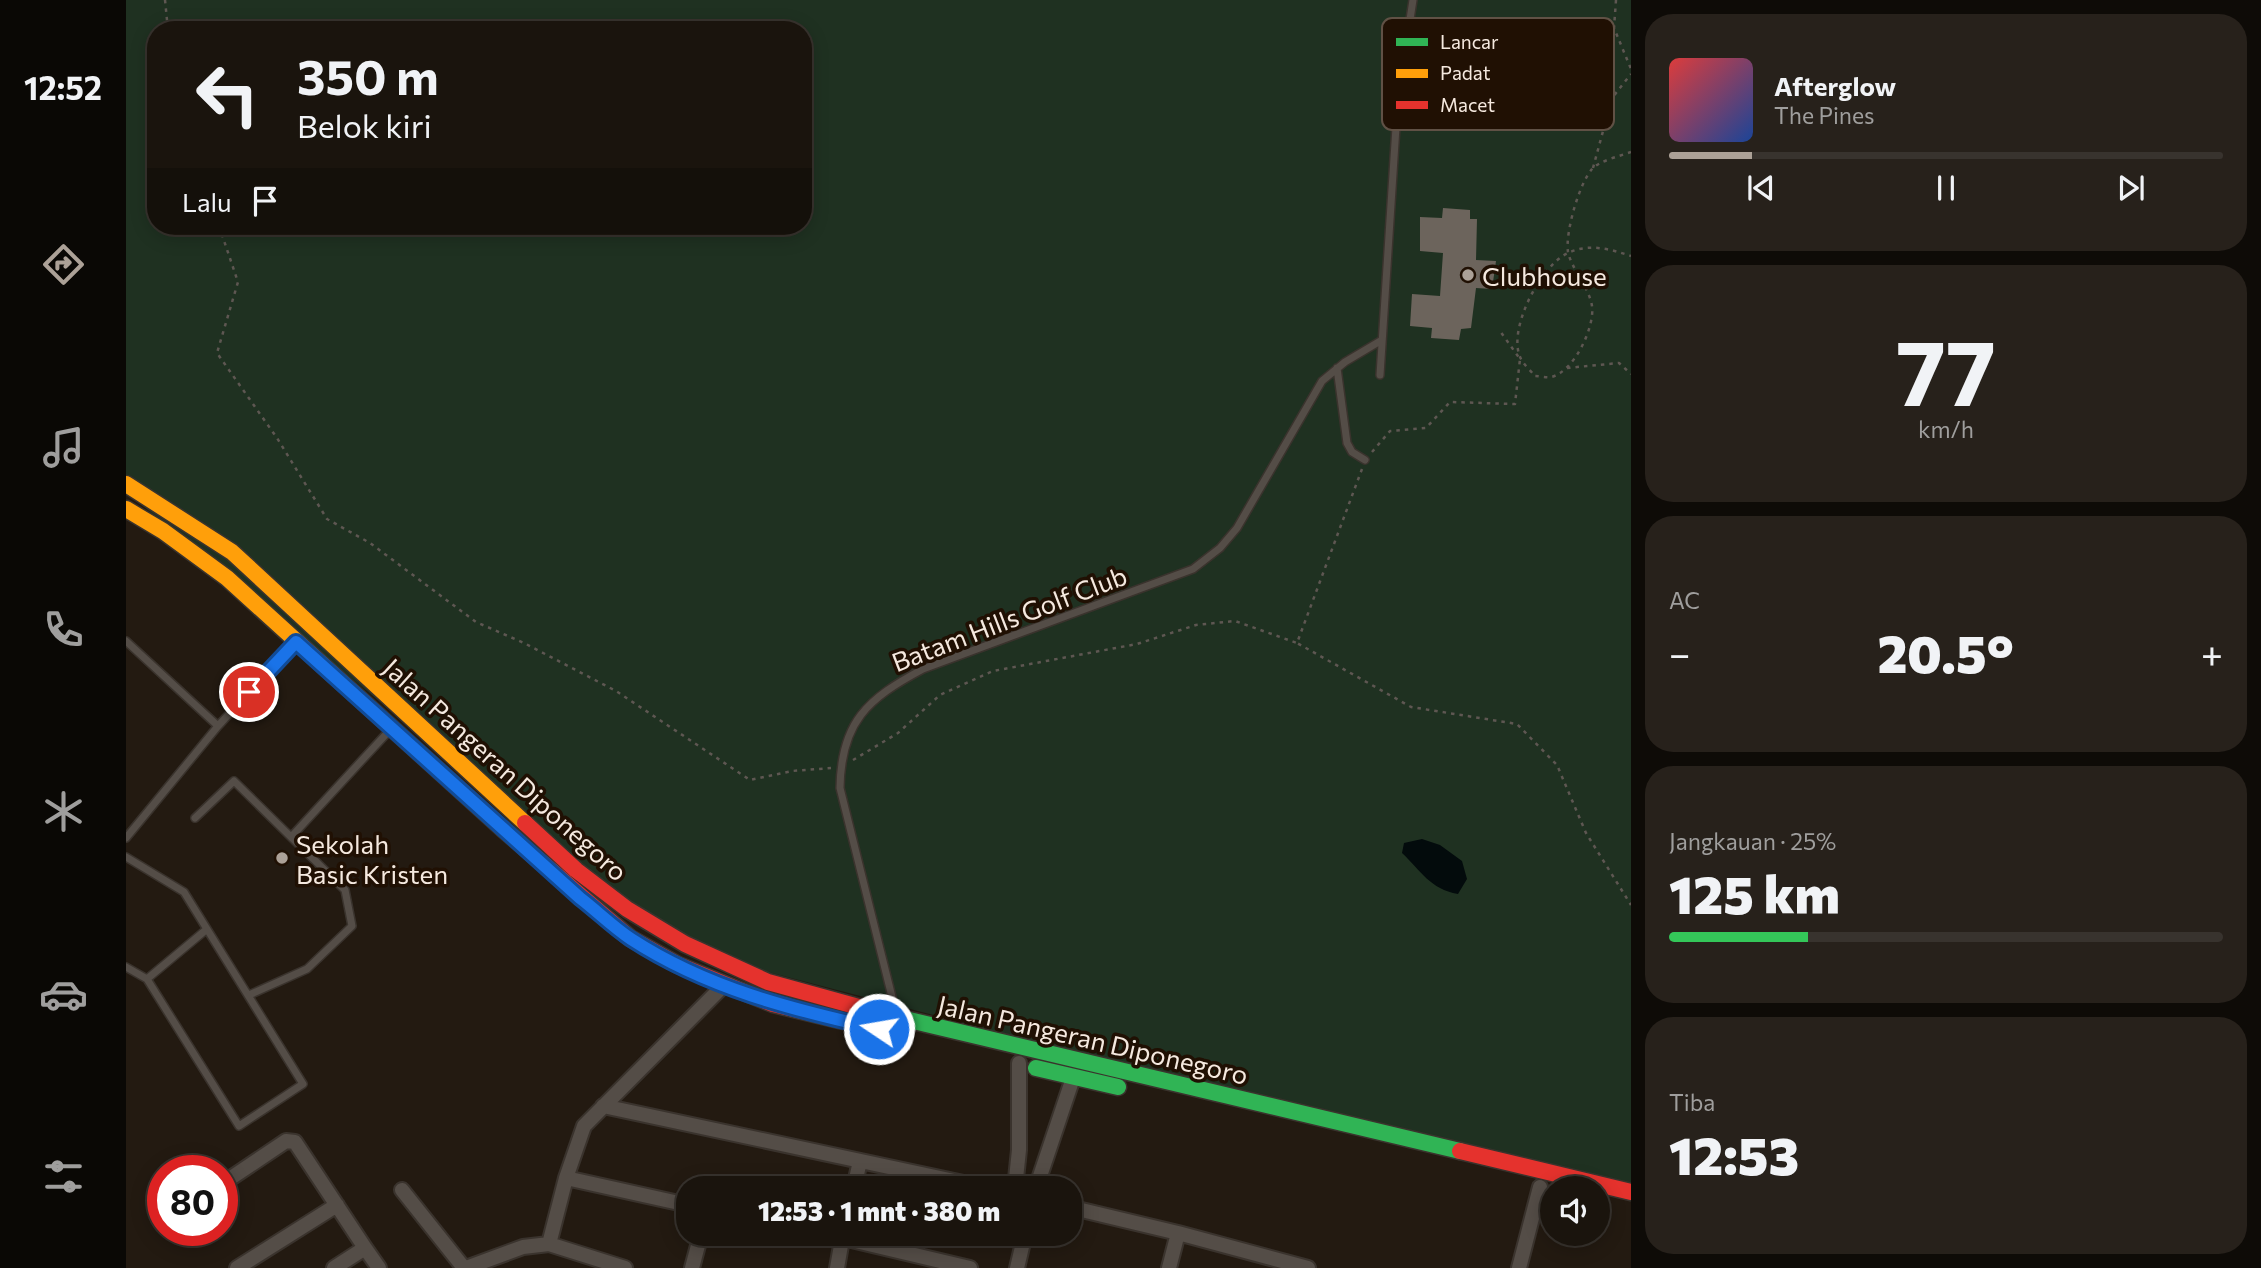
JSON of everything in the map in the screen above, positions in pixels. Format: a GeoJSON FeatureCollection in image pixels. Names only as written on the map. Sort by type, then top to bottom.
{"type":"FeatureCollection","features":[{"type":"Feature","properties":{"kind":"highway","name":"Jalan Pangeran Diponegoro"},"geometry":{"type":"LineString","coordinates":[[126,484],[232,552],[576,870],[627,909],[685,944],[768,982],[897,1018],[1631,1192]]}},
{"type":"Feature","properties":{"kind":"highway","name":"Jalan Pangeran Diponegoro"},"geometry":{"type":"LineString","coordinates":[[126,509],[140,522],[227,578],[580,898],[630,938],[678,965],[773,1004],[1073,1078],[1254,1116],[1540,1188]]}},
{"type":"Feature","properties":{"kind":"street"},"geometry":{"type":"LineString","coordinates":[[549,1244],[566,1178],[584,1126],[724,985]]}},
{"type":"Feature","properties":{"kind":"street"},"geometry":{"type":"LineString","coordinates":[[1006,1060],[1019,1150],[1016,1176]]}},
{"type":"Feature","properties":{"kind":"street"},"geometry":{"type":"LineString","coordinates":[[1040,1176],[1073,1078]]}},
{"type":"Feature","properties":{"kind":"street"},"geometry":{"type":"LineString","coordinates":[[603,1106],[931,1176]]}},
{"type":"Feature","properties":{"kind":"street"},"geometry":{"type":"LineString","coordinates":[[238,1173],[286,1141],[300,1146],[379,1268]]}},
{"type":"Feature","properties":{"kind":"street"},"geometry":{"type":"LineString","coordinates":[[857,1176],[860,1161]]}},
{"type":"Feature","properties":{"kind":"street"},"geometry":{"type":"LineString","coordinates":[[566,1178],[676,1202]]}},
{"type":"Feature","properties":{"kind":"street"},"geometry":{"type":"LineString","coordinates":[[402,1190],[465,1268],[523,1247],[549,1244],[625,1268]]}},
{"type":"Feature","properties":{"kind":"street"},"geometry":{"type":"LineString","coordinates":[[237,1268],[337,1205]]}},
{"type":"Feature","properties":{"kind":"street"},"geometry":{"type":"LineString","coordinates":[[1519,1268],[1540,1207]]}},
{"type":"Feature","properties":{"kind":"street"},"geometry":{"type":"LineString","coordinates":[[1082,1210],[1308,1268]]}},
{"type":"Feature","properties":{"kind":"street"},"geometry":{"type":"LineString","coordinates":[[1169,1268],[1178,1233]]}},
{"type":"Feature","properties":{"kind":"street"},"geometry":{"type":"LineString","coordinates":[[692,1268],[698,1246]]}},
{"type":"Feature","properties":{"kind":"street"},"geometry":{"type":"LineString","coordinates":[[837,1268],[841,1246]]}},
{"type":"Feature","properties":{"kind":"street"},"geometry":{"type":"LineString","coordinates":[[886,1246],[971,1268]]}},
{"type":"Feature","properties":{"kind":"street"},"geometry":{"type":"LineString","coordinates":[[1017,1268],[1022,1246]]}},
{"type":"Feature","properties":{"kind":"street"},"geometry":{"type":"LineString","coordinates":[[334,1268],[365,1248]]}},
{"type":"Feature","properties":{"kind":"lane"},"geometry":{"type":"LineString","coordinates":[[1410,18],[1413,0]]}},
{"type":"Feature","properties":{"kind":"lane"},"geometry":{"type":"LineString","coordinates":[[1380,375],[1396,130]]}},
{"type":"Feature","properties":{"kind":"lane","name":"Batam Hills Golf Club"},"geometry":{"type":"LineString","coordinates":[[897,1018],[840,788],[840,768],[848,732],[865,709],[889,687],[923,669],[1193,569],[1220,548],[1237,528],[1322,381],[1337,368],[1382,340]]}},
{"type":"Feature","properties":{"kind":"lane"},"geometry":{"type":"LineString","coordinates":[[1337,368],[1347,443],[1352,452],[1365,460]]}},
{"type":"Feature","properties":{"kind":"lane"},"geometry":{"type":"LineString","coordinates":[[126,641],[218,726]]}},
{"type":"Feature","properties":{"kind":"lane"},"geometry":{"type":"LineString","coordinates":[[126,838],[218,726],[296,642]]}},
{"type":"Feature","properties":{"kind":"lane"},"geometry":{"type":"LineString","coordinates":[[291,837],[391,729]]}},
{"type":"Feature","properties":{"kind":"lane"},"geometry":{"type":"LineString","coordinates":[[195,818],[234,781],[345,890],[352,926],[307,969],[249,995]]}},
{"type":"Feature","properties":{"kind":"lane"},"geometry":{"type":"LineString","coordinates":[[126,857],[184,892],[303,1084],[239,1126],[147,979],[126,967]]}},
{"type":"Feature","properties":{"kind":"lane"},"geometry":{"type":"LineString","coordinates":[[147,979],[207,929]]}},
{"type":"Feature","properties":{"kind":"path"},"geometry":{"type":"LineString","coordinates":[[165,0],[167,21]]}},
{"type":"Feature","properties":{"kind":"path"},"geometry":{"type":"LineString","coordinates":[[1614,95],[1631,71],[1614,28],[1616,0]]}},
{"type":"Feature","properties":{"kind":"path"},"geometry":{"type":"LineString","coordinates":[[1500,331],[1535,376],[1551,377],[1567,368],[1582,348],[1593,307],[1584,281],[1568,252],[1572,219],[1580,188],[1593,168],[1603,130]]}},
{"type":"Feature","properties":{"kind":"path"},"geometry":{"type":"LineString","coordinates":[[1593,168],[1631,152]]}},
{"type":"Feature","properties":{"kind":"path"},"geometry":{"type":"LineString","coordinates":[[222,235],[238,282],[217,353],[277,438],[327,519],[370,542],[476,622],[524,643],[617,691],[750,780],[792,771],[840,768],[898,733],[940,695],[993,671],[1137,644],[1196,625],[1235,621],[1297,643],[1411,707],[1517,724],[1557,765],[1586,833],[1631,905]]}},
{"type":"Feature","properties":{"kind":"path"},"geometry":{"type":"LineString","coordinates":[[1297,643],[1365,460],[1390,430],[1426,428],[1450,402],[1515,404],[1520,359],[1516,337],[1522,317],[1546,268],[1568,252],[1597,246],[1631,256]]}},
{"type":"Feature","properties":{"kind":"path"},"geometry":{"type":"LineString","coordinates":[[1567,368],[1619,363],[1631,374]]}},
{"type":"Feature","properties":{"kind":"green space"},"geometry":{"type":"Polygon","coordinates":[[[126,0],[1631,0],[1631,1196],[1610,1191],[1610,1176],[1554,1176],[679,949],[126,492],[126,0]]]}},
{"type":"Feature","properties":{"kind":"shaded area"},"geometry":{"type":"Polygon","coordinates":[[[1422,839],[1440,845],[1462,861],[1467,879],[1458,894],[1433,884],[1402,853],[1404,843],[1422,839]]]}},
{"type":"Feature","properties":{"kind":"building","name":"Clubhouse"},"geometry":{"type":"Polygon","coordinates":[[[1443,208],[1470,210],[1470,219],[1477,219],[1476,260],[1496,261],[1492,289],[1476,288],[1471,328],[1461,329],[1459,340],[1431,338],[1432,328],[1410,326],[1412,294],[1440,296],[1443,253],[1420,251],[1420,217],[1442,218],[1443,208]]]}},
{"type":"Feature","properties":{"kind":"traffic: fast"},"geometry":{"type":"LineString","coordinates":[[884,1014],[1460,1151]]}},
{"type":"Feature","properties":{"kind":"traffic: fast"},"geometry":{"type":"LineString","coordinates":[[1036,1068],[1118,1087]]}},
{"type":"Feature","properties":{"kind":"traffic: slow"},"geometry":{"type":"LineString","coordinates":[[126,484],[232,552],[525,823]]}},
{"type":"Feature","properties":{"kind":"traffic: slow"},"geometry":{"type":"LineString","coordinates":[[126,509],[163,531],[227,578],[503,829]]}},
{"type":"Feature","properties":{"kind":"traffic: jam"},"geometry":{"type":"LineString","coordinates":[[525,823],[576,870],[627,909],[685,944],[768,982],[884,1014]]}},
{"type":"Feature","properties":{"kind":"traffic: jam"},"geometry":{"type":"LineString","coordinates":[[503,829],[630,938],[678,965],[773,1004],[860,1025]]}},
{"type":"Feature","properties":{"kind":"traffic: jam"},"geometry":{"type":"LineString","coordinates":[[1460,1151],[1631,1192]]}},
{"type":"Feature","properties":{"kind":"place","name":"Clubhouse"},"geometry":{"type":"Point","coordinates":[1468,275]}},
{"type":"Feature","properties":{"kind":"place","name":"Sekolah Basic Kristen"},"geometry":{"type":"Point","coordinates":[282,858]}},
{"type":"Feature","properties":{"kind":"route"},"geometry":{"type":"LineString","coordinates":[[249,692],[296,642],[580,898],[630,938],[678,965],[773,1004],[879,1029]]}}]}
